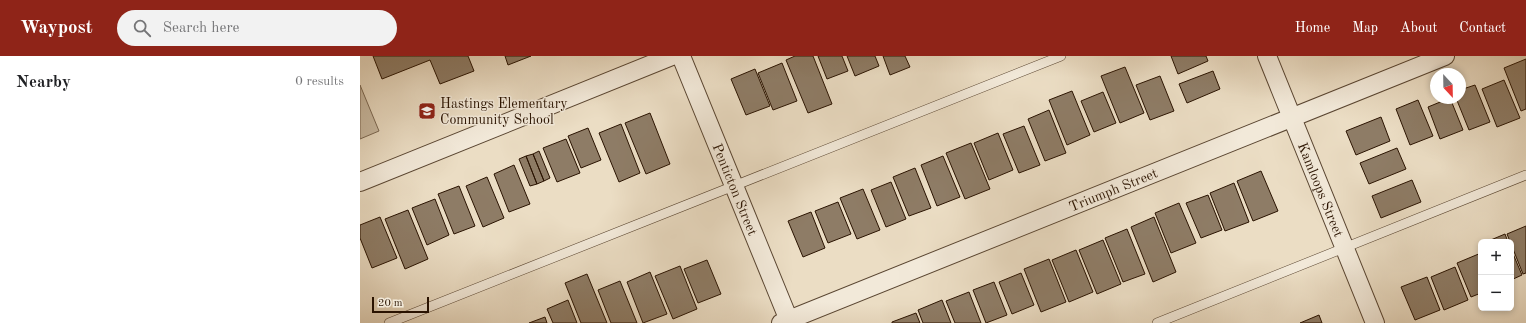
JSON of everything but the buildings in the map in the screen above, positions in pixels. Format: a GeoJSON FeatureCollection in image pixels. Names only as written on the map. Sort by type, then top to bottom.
{"type":"FeatureCollection","features":[{"type":"Feature","properties":{"kind":"street"},"geometry":{"type":"LineString","coordinates":[[360,182],[672,56]]}},
{"type":"Feature","properties":{"kind":"street","name":"Penticton Street"},"geometry":{"type":"LineString","coordinates":[[681,56],[735,184],[787,322]]}},
{"type":"Feature","properties":{"kind":"street","name":"Kamloops Street"},"geometry":{"type":"LineString","coordinates":[[1267,56],[1375,323]]}},
{"type":"Feature","properties":{"kind":"street","name":"Triumph Street"},"geometry":{"type":"LineString","coordinates":[[787,322],[1445,56]]}},
{"type":"Feature","properties":{"kind":"lane"},"geometry":{"type":"LineString","coordinates":[[389,323],[735,184],[1061,56]]}},
{"type":"Feature","properties":{"kind":"lane"},"geometry":{"type":"LineString","coordinates":[[1157,323],[1526,176]]}},
{"type":"Feature","properties":{"kind":"shaded area"},"geometry":{"type":"Polygon","coordinates":[[[360,85],[379,131],[360,139],[360,85]]]}},
{"type":"Feature","properties":{"kind":"place","name":"Hastings Elementary Community School"},"geometry":{"type":"Point","coordinates":[427,111]}}]}
